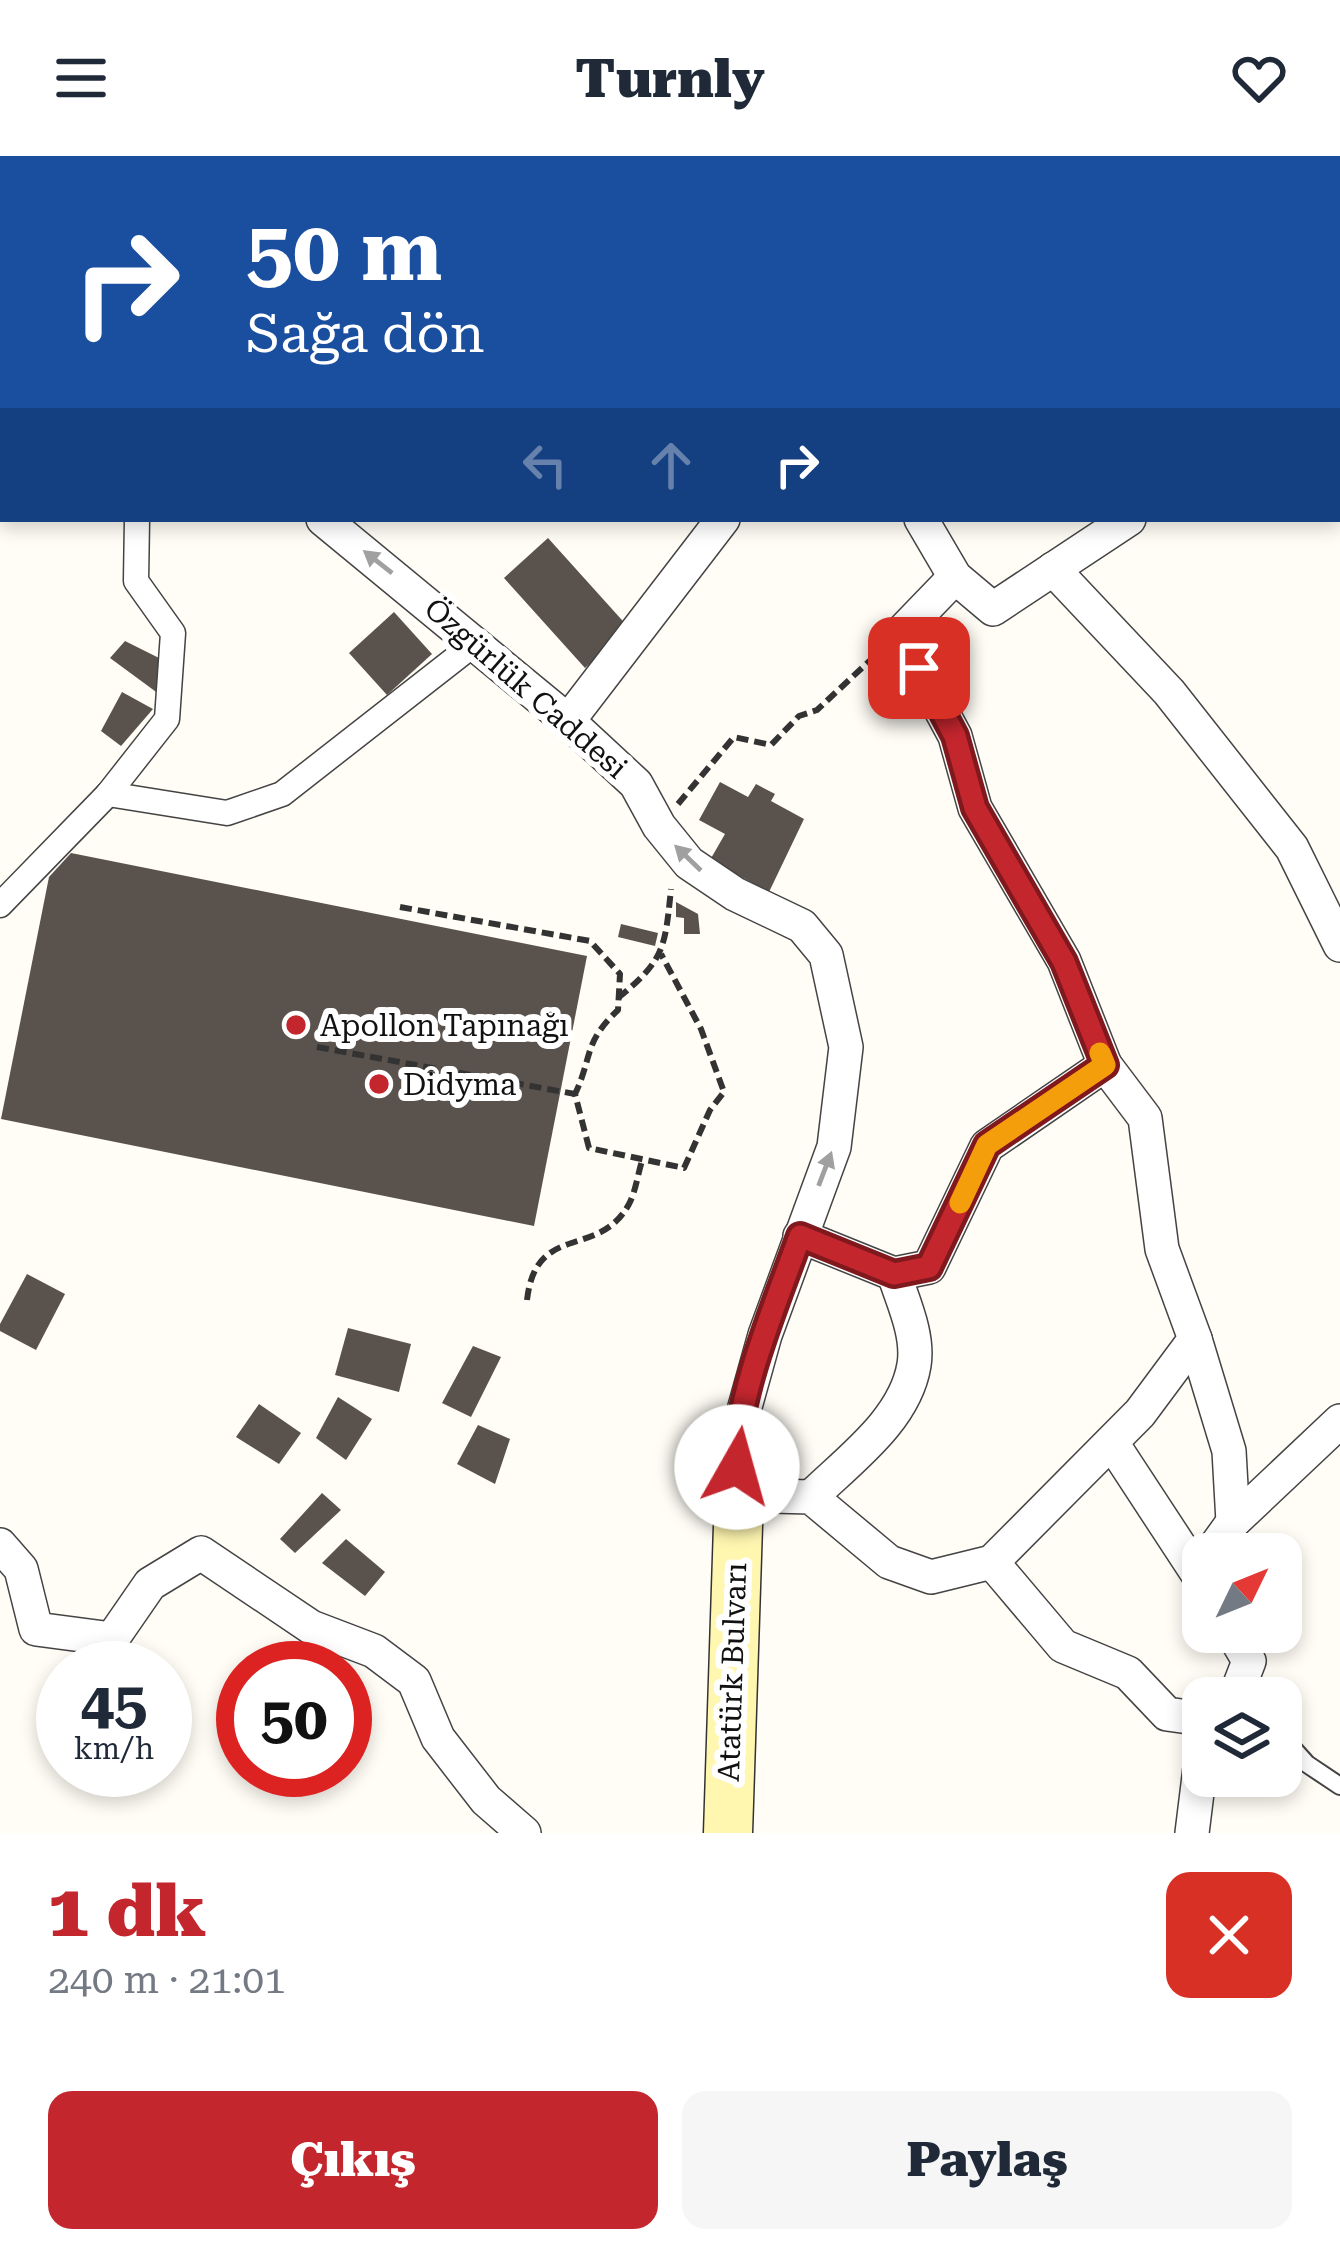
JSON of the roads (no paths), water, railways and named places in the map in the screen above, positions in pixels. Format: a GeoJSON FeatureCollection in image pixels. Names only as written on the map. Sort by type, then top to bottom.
{"type":"FeatureCollection","features":[{"type":"Feature","properties":{"kind":"main road","name":"Atatürk Bulvarı"},"geometry":{"type":"LineString","coordinates":[[728,1833],[739,1495],[736,1439]]}},
{"type":"Feature","properties":{"kind":"street"},"geometry":{"type":"LineString","coordinates":[[0,905],[108,794],[167,719],[173,632],[136,581],[137,522]]}},
{"type":"Feature","properties":{"kind":"street","name":"Özgürlük Caddesi"},"geometry":{"type":"LineString","coordinates":[[327,522],[568,721],[636,784],[659,826],[689,863],[735,894],[802,926],[826,955],[846,1047],[833,1148],[765,1335],[736,1439]]}},
{"type":"Feature","properties":{"kind":"street"},"geometry":{"type":"LineString","coordinates":[[568,721],[721,522]]}},
{"type":"Feature","properties":{"kind":"street"},"geometry":{"type":"LineString","coordinates":[[923,522],[955,577],[993,609],[1124,522]]}},
{"type":"Feature","properties":{"kind":"street"},"geometry":{"type":"LineString","coordinates":[[1053,569],[1169,692],[1292,848],[1340,945]]}},
{"type":"Feature","properties":{"kind":"street"},"geometry":{"type":"LineString","coordinates":[[955,577],[900,634],[955,736],[975,808],[1064,962],[1105,1065],[1145,1118],[1162,1249],[1229,1451],[1233,1522]]}},
{"type":"Feature","properties":{"kind":"street"},"geometry":{"type":"LineString","coordinates":[[108,794],[227,813],[281,794],[474,644]]}},
{"type":"Feature","properties":{"kind":"street"},"geometry":{"type":"LineString","coordinates":[[800,1236],[894,1274],[929,1267],[987,1145],[1105,1065]]}},
{"type":"Feature","properties":{"kind":"street"},"geometry":{"type":"LineString","coordinates":[[811,1497],[898,1410],[904,1394],[915,1364],[912,1326],[894,1274]]}},
{"type":"Feature","properties":{"kind":"street"},"geometry":{"type":"LineString","coordinates":[[739,1495],[811,1497],[889,1562],[932,1577],[992,1562],[1112,1443],[1195,1340]]}},
{"type":"Feature","properties":{"kind":"street"},"geometry":{"type":"LineString","coordinates":[[1226,1533],[1340,1421]]}},
{"type":"Feature","properties":{"kind":"street"},"geometry":{"type":"LineString","coordinates":[[1112,1443],[1182,1538]]}},
{"type":"Feature","properties":{"kind":"street"},"geometry":{"type":"LineString","coordinates":[[0,1545],[21,1569],[36,1629],[112,1639],[150,1584],[201,1553],[311,1627],[374,1651],[414,1681],[438,1738],[486,1800],[524,1833]]}},
{"type":"Feature","properties":{"kind":"street"},"geometry":{"type":"LineString","coordinates":[[992,1562],[1063,1646],[1128,1672],[1167,1714],[1182,1716]]}},
{"type":"Feature","properties":{"kind":"street"},"geometry":{"type":"LineString","coordinates":[[1192,1833],[1196,1797]]}},
{"type":"Feature","properties":{"kind":"lane"},"geometry":{"type":"LineString","coordinates":[[1302,1759],[1340,1786]]}},
{"type":"Feature","properties":{"kind":"place","name":"Apollon Tapınağı"},"geometry":{"type":"Point","coordinates":[296,1025]}},
{"type":"Feature","properties":{"kind":"place","name":"Didyma"},"geometry":{"type":"Point","coordinates":[379,1084]}}]}
